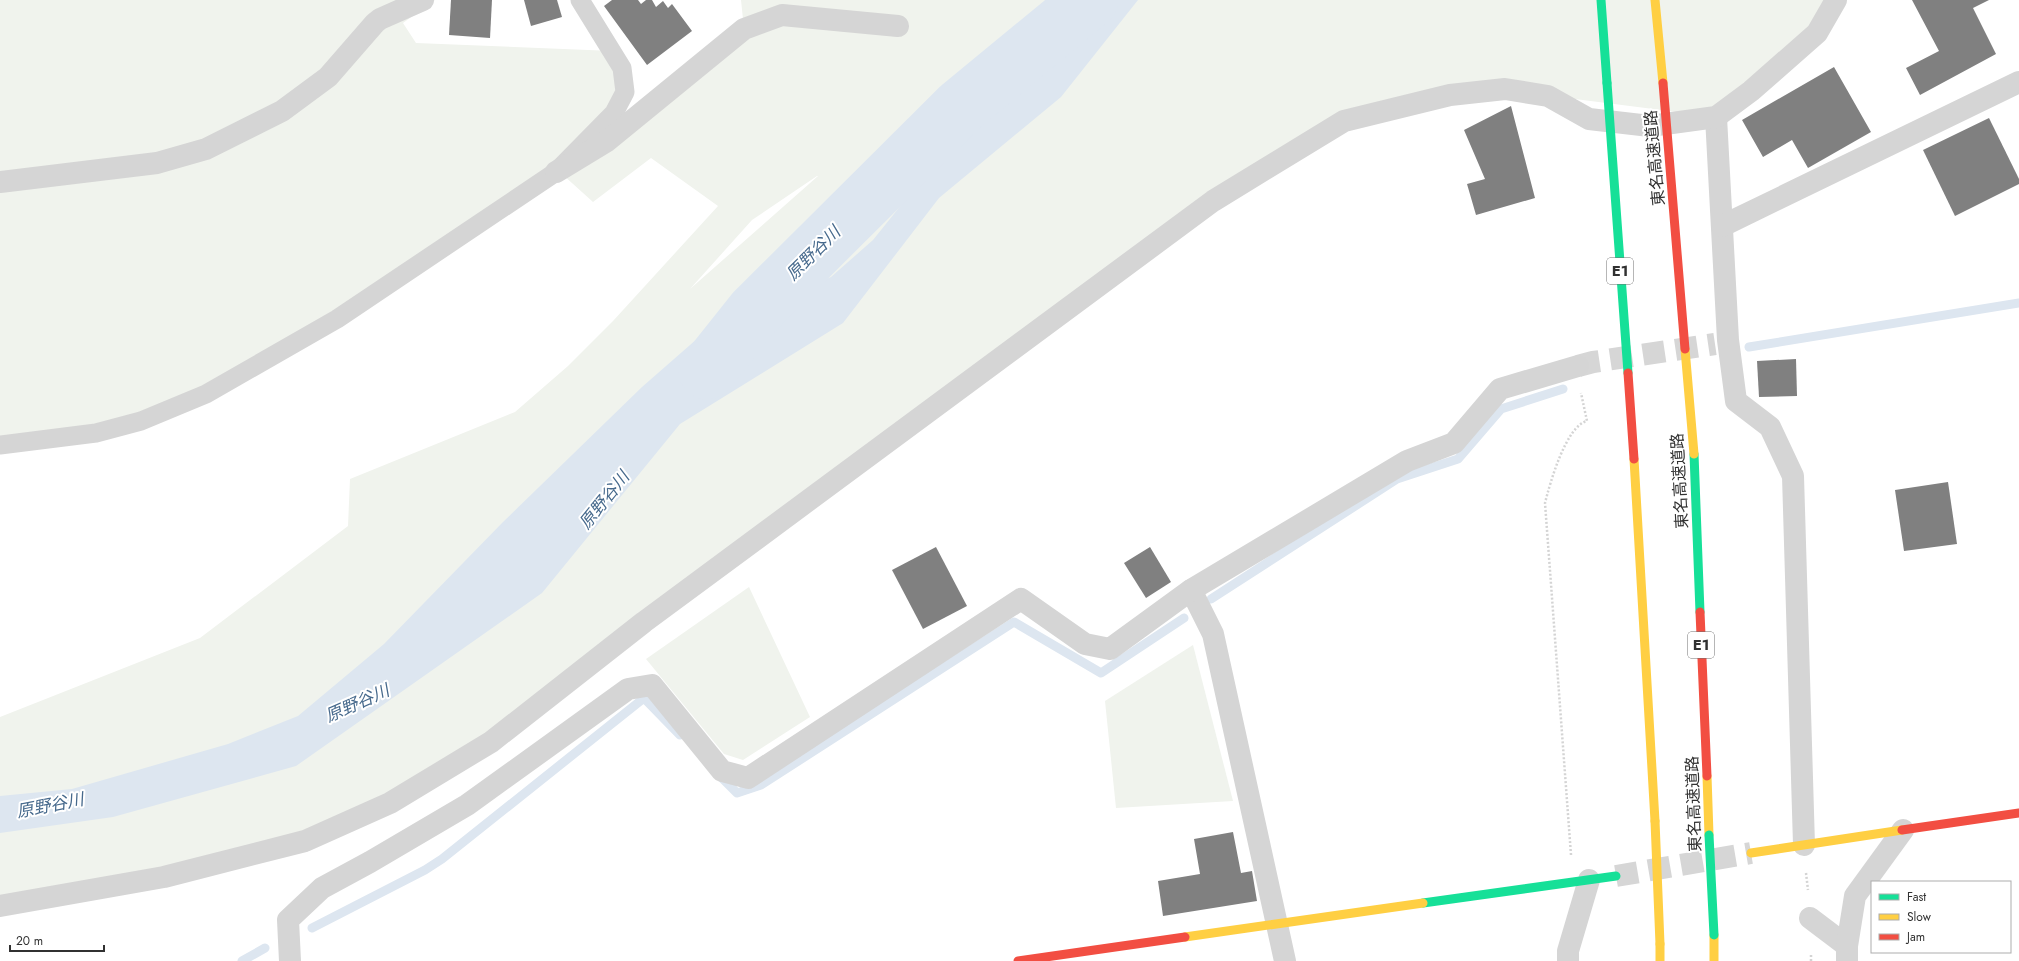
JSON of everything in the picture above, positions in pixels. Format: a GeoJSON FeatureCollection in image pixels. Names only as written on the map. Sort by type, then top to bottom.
{"type":"FeatureCollection","features":[{"type":"Feature","properties":{"kind":"main road","name":"E1"},"geometry":{"type":"LineString","coordinates":[[1601,0],[1634,459],[1655,821],[1660,961]]}},
{"type":"Feature","properties":{"kind":"main road","name":"東名高速道路"},"geometry":{"type":"LineString","coordinates":[[1655,0],[1694,454],[1714,961]]}},
{"type":"Feature","properties":{"kind":"main road"},"geometry":{"type":"LineString","coordinates":[[1751,853],[2019,813]]}},
{"type":"Feature","properties":{"kind":"main road"},"geometry":{"type":"LineString","coordinates":[[1018,961],[1616,876]]}},
{"type":"Feature","properties":{"kind":"street"},"geometry":{"type":"LineString","coordinates":[[0,182],[157,163],[206,149],[282,111],[328,77],[380,19],[423,0]]}},
{"type":"Feature","properties":{"kind":"street"},"geometry":{"type":"LineString","coordinates":[[0,906],[164,877],[305,841],[390,803],[491,742],[633,631],[1213,200],[1344,121],[1450,95],[1505,89],[1548,96],[1589,119],[1650,126],[1716,117],[1751,91],[1817,33],[1836,0]]}},
{"type":"Feature","properties":{"kind":"street"},"geometry":{"type":"LineString","coordinates":[[556,172],[607,141],[744,29],[782,15],[898,26]]}},
{"type":"Feature","properties":{"kind":"street"},"geometry":{"type":"LineString","coordinates":[[1722,226],[2019,82]]}},
{"type":"Feature","properties":{"kind":"street"},"geometry":{"type":"LineString","coordinates":[[1716,117],[1722,226],[1722,342],[1736,401],[1770,427],[1793,476],[1804,845]]}},
{"type":"Feature","properties":{"kind":"street"},"geometry":{"type":"LineString","coordinates":[[290,961],[288,920],[322,888],[370,862],[467,805],[628,689],[652,685],[722,771],[748,778],[1021,599],[1085,644],[1110,649],[1191,590],[1406,461],[1454,443],[1500,389],[1577,367]]}},
{"type":"Feature","properties":{"kind":"street"},"geometry":{"type":"LineString","coordinates":[[1191,590],[1213,634],[1285,961]]}},
{"type":"Feature","properties":{"kind":"street"},"geometry":{"type":"LineString","coordinates":[[1847,954],[1854,896],[1903,830]]}},
{"type":"Feature","properties":{"kind":"street"},"geometry":{"type":"LineString","coordinates":[[1568,961],[1568,951],[1581,881]]}},
{"type":"Feature","properties":{"kind":"street"},"geometry":{"type":"LineString","coordinates":[[1810,918],[1847,954]]}},
{"type":"Feature","properties":{"kind":"lane"},"geometry":{"type":"LineString","coordinates":[[0,445],[96,433],[141,421],[206,394],[337,319],[556,172],[614,113],[625,92],[622,68],[580,0]]}},
{"type":"Feature","properties":{"kind":"path"},"geometry":{"type":"LineString","coordinates":[[1577,367],[1587,420],[1582,422],[1566,443],[1550,480],[1545,503],[1581,881]]}},
{"type":"Feature","properties":{"kind":"shaded area"},"geometry":{"type":"Polygon","coordinates":[[[0,0],[435,0],[403,23],[416,43],[613,51],[625,92],[556,172],[241,382],[115,428],[0,442],[0,0]]]}},
{"type":"Feature","properties":{"kind":"shaded area"},"geometry":{"type":"Polygon","coordinates":[[[741,0],[1831,0],[1798,50],[1716,117],[1520,92],[1344,121],[1169,234],[500,734],[333,828],[0,905],[0,717],[200,638],[348,526],[350,479],[515,412],[568,366],[613,321],[718,206],[651,158],[593,202],[562,174],[744,29],[741,0]],[[818,176],[752,220],[690,289],[818,176]]]}},
{"type":"Feature","properties":{"kind":"shaded area"},"geometry":{"type":"Polygon","coordinates":[[[749,587],[810,717],[743,760],[724,754],[646,659],[749,587]]]}},
{"type":"Feature","properties":{"kind":"shaded area"},"geometry":{"type":"Polygon","coordinates":[[[1193,645],[1233,801],[1116,808],[1105,701],[1193,645]]]}},
{"type":"Feature","properties":{"kind":"water"},"geometry":{"type":"Polygon","coordinates":[[[1073,0],[1138,0],[1061,97],[939,198],[843,323],[680,424],[542,593],[296,766],[113,817],[0,833],[0,796],[72,789],[228,744],[298,716],[384,644],[503,522],[642,387],[706,331],[831,277],[873,240],[1020,57],[1073,0]]]}},
{"type":"Feature","properties":{"kind":"building"},"geometry":{"type":"Polygon","coordinates":[[[451,0],[492,0],[490,38],[449,35],[451,0]]]}},
{"type":"Feature","properties":{"kind":"building"},"geometry":{"type":"Polygon","coordinates":[[[524,0],[557,0],[562,17],[531,26],[524,0]]]}},
{"type":"Feature","properties":{"kind":"building"},"geometry":{"type":"Polygon","coordinates":[[[612,0],[638,0],[641,4],[646,0],[652,0],[656,7],[663,1],[668,8],[672,4],[692,31],[647,65],[604,6],[612,0]]]}},
{"type":"Feature","properties":{"kind":"building"},"geometry":{"type":"Polygon","coordinates":[[[1912,0],[1989,0],[1973,8],[1996,54],[1920,95],[1906,68],[1939,51],[1912,0]]]}},
{"type":"Feature","properties":{"kind":"building"},"geometry":{"type":"Polygon","coordinates":[[[1834,67],[1871,132],[1808,168],[1792,140],[1763,157],[1742,120],[1834,67]]]}},
{"type":"Feature","properties":{"kind":"building"},"geometry":{"type":"Polygon","coordinates":[[[1511,106],[1535,198],[1476,215],[1467,184],[1485,179],[1464,130],[1511,106]]]}},
{"type":"Feature","properties":{"kind":"building"},"geometry":{"type":"Polygon","coordinates":[[[1989,118],[2019,179],[2019,184],[1955,216],[1923,150],[1989,118]]]}},
{"type":"Feature","properties":{"kind":"building"},"geometry":{"type":"Polygon","coordinates":[[[1796,359],[1797,396],[1759,397],[1757,361],[1796,359]]]}},
{"type":"Feature","properties":{"kind":"building"},"geometry":{"type":"Polygon","coordinates":[[[1948,482],[1957,544],[1904,551],[1895,490],[1948,482]]]}},
{"type":"Feature","properties":{"kind":"building"},"geometry":{"type":"Polygon","coordinates":[[[936,547],[967,606],[923,629],[892,570],[936,547]]]}},
{"type":"Feature","properties":{"kind":"building"},"geometry":{"type":"Polygon","coordinates":[[[1150,547],[1171,582],[1146,598],[1124,563],[1150,547]]]}},
{"type":"Feature","properties":{"kind":"building"},"geometry":{"type":"Polygon","coordinates":[[[1233,832],[1241,873],[1252,871],[1257,901],[1163,916],[1158,881],[1200,874],[1194,839],[1233,832]]]}},
{"type":"Feature","properties":{"kind":"waterway","name":"原野谷川"},"geometry":{"type":"LineString","coordinates":[[707,371],[754,312],[960,107],[1090,0]]}},
{"type":"Feature","properties":{"kind":"waterway"},"geometry":{"type":"LineString","coordinates":[[1749,347],[2019,303]]}},
{"type":"Feature","properties":{"kind":"waterway"},"geometry":{"type":"LineString","coordinates":[[1211,599],[1397,479],[1458,459],[1501,409],[1563,389]]}},
{"type":"Feature","properties":{"kind":"waterway"},"geometry":{"type":"LineString","coordinates":[[720,776],[737,793],[761,785],[1014,622],[1101,673],[1184,618]]}},
{"type":"Feature","properties":{"kind":"waterway"},"geometry":{"type":"LineString","coordinates":[[312,928],[425,870],[442,859],[644,698],[680,735]]}},
{"type":"Feature","properties":{"kind":"waterway"},"geometry":{"type":"LineString","coordinates":[[242,961],[265,948]]}},
{"type":"Feature","properties":{"kind":"tunnel"},"geometry":{"type":"LineString","coordinates":[[1578,366],[1593,362],[1715,344]]}},
{"type":"Feature","properties":{"kind":"tunnel"},"geometry":{"type":"LineString","coordinates":[[1616,876],[1751,853]]}},
{"type":"Feature","properties":{"kind":"traffic: fast"},"geometry":{"type":"LineString","coordinates":[[1601,0],[1607,83]]}},
{"type":"Feature","properties":{"kind":"traffic: fast"},"geometry":{"type":"LineString","coordinates":[[1607,83],[1628,373]]}},
{"type":"Feature","properties":{"kind":"traffic: fast"},"geometry":{"type":"LineString","coordinates":[[1694,454],[1700,612]]}},
{"type":"Feature","properties":{"kind":"traffic: fast"},"geometry":{"type":"LineString","coordinates":[[1709,835],[1714,935]]}},
{"type":"Feature","properties":{"kind":"traffic: fast"},"geometry":{"type":"LineString","coordinates":[[1423,903],[1616,876]]}},
{"type":"Feature","properties":{"kind":"traffic: slow"},"geometry":{"type":"LineString","coordinates":[[1655,0],[1663,83]]}},
{"type":"Feature","properties":{"kind":"traffic: slow"},"geometry":{"type":"LineString","coordinates":[[1685,349],[1694,454]]}},
{"type":"Feature","properties":{"kind":"traffic: slow"},"geometry":{"type":"LineString","coordinates":[[1634,459],[1655,821]]}},
{"type":"Feature","properties":{"kind":"traffic: slow"},"geometry":{"type":"LineString","coordinates":[[1707,776],[1709,835]]}},
{"type":"Feature","properties":{"kind":"traffic: slow"},"geometry":{"type":"LineString","coordinates":[[1655,821],[1660,944]]}},
{"type":"Feature","properties":{"kind":"traffic: slow"},"geometry":{"type":"LineString","coordinates":[[1751,853],[1902,830]]}},
{"type":"Feature","properties":{"kind":"traffic: slow"},"geometry":{"type":"LineString","coordinates":[[1185,937],[1423,903]]}},
{"type":"Feature","properties":{"kind":"traffic: slow"},"geometry":{"type":"LineString","coordinates":[[1714,935],[1714,961]]}},
{"type":"Feature","properties":{"kind":"traffic: slow"},"geometry":{"type":"LineString","coordinates":[[1660,944],[1660,961]]}},
{"type":"Feature","properties":{"kind":"traffic: jam"},"geometry":{"type":"LineString","coordinates":[[1663,83],[1685,349]]}},
{"type":"Feature","properties":{"kind":"traffic: jam"},"geometry":{"type":"LineString","coordinates":[[1628,373],[1634,459]]}},
{"type":"Feature","properties":{"kind":"traffic: jam"},"geometry":{"type":"LineString","coordinates":[[1700,612],[1707,776]]}},
{"type":"Feature","properties":{"kind":"traffic: jam"},"geometry":{"type":"LineString","coordinates":[[1902,830],[2019,813]]}},
{"type":"Feature","properties":{"kind":"traffic: jam"},"geometry":{"type":"LineString","coordinates":[[1018,961],[1185,937]]}}]}
